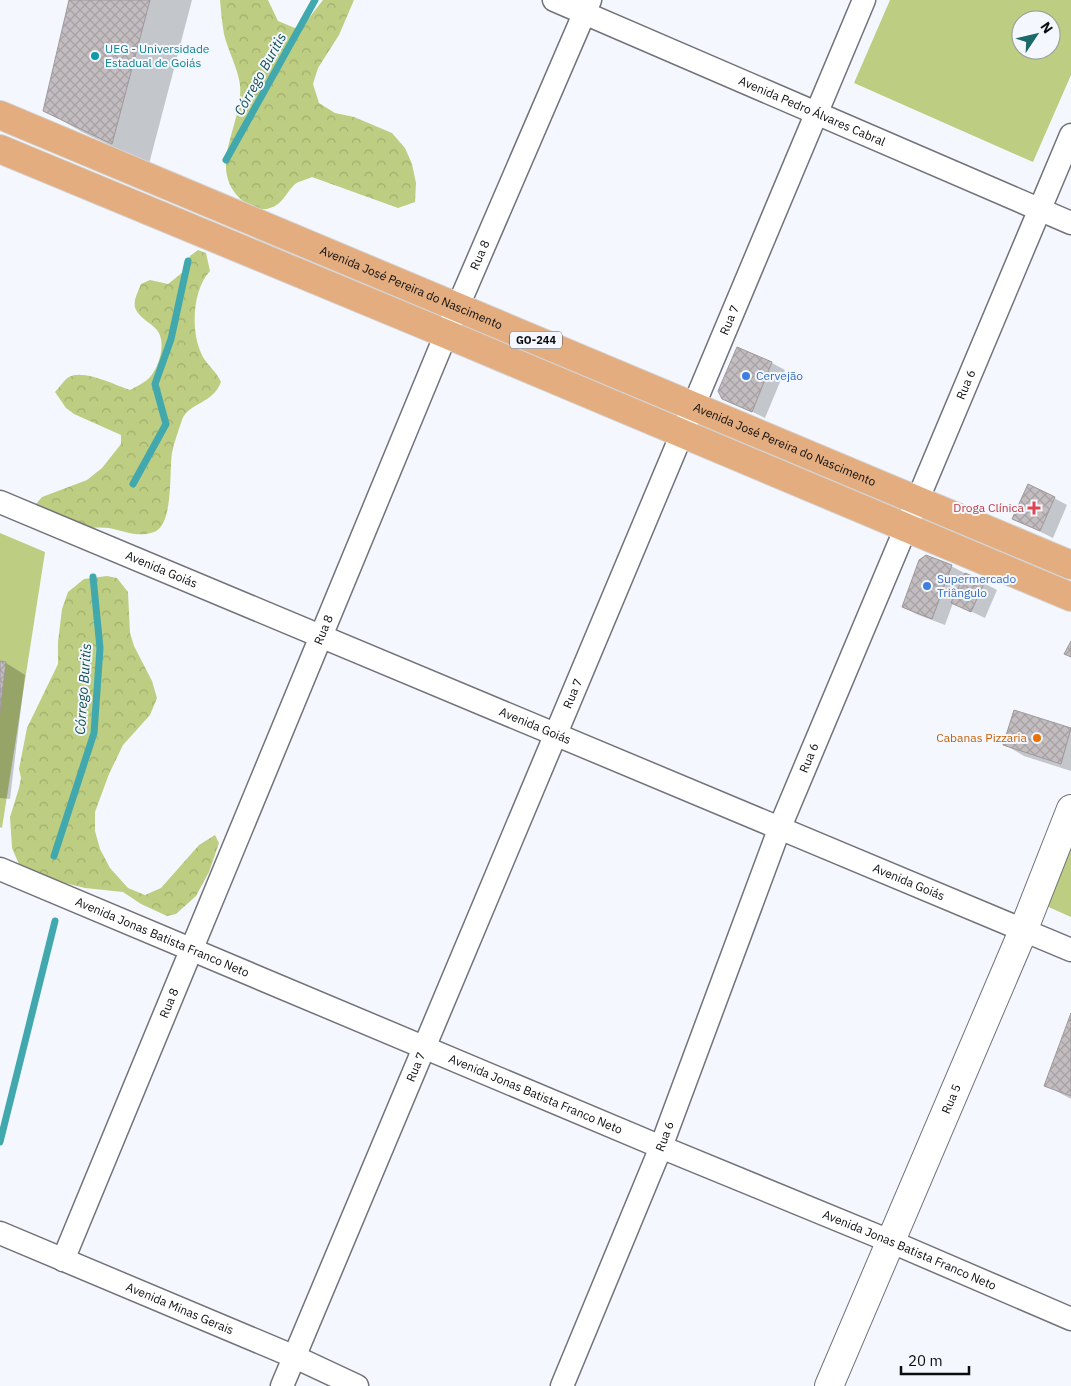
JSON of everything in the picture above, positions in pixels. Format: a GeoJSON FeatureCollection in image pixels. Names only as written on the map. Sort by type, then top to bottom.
{"type":"FeatureCollection","features":[{"type":"Feature","properties":{"kind":"main road","name":"Avenida José Pereira do Nascimento"},"geometry":{"type":"LineString","coordinates":[[0,115],[1071,565]]}},
{"type":"Feature","properties":{"kind":"main road","name":"GO-244"},"geometry":{"type":"LineString","coordinates":[[0,149],[1071,597]]}},
{"type":"Feature","properties":{"kind":"main road"},"geometry":{"type":"LineString","coordinates":[[188,227],[198,198]]}},
{"type":"Feature","properties":{"kind":"street","name":"Avenida Pedro Álvares Cabral"},"geometry":{"type":"LineString","coordinates":[[554,0],[588,7],[815,113],[1071,223]]}},
{"type":"Feature","properties":{"kind":"street","name":"Rua 7"},"geometry":{"type":"LineString","coordinates":[[282,1386],[864,0]]}},
{"type":"Feature","properties":{"kind":"street","name":"Rua 8"},"geometry":{"type":"LineString","coordinates":[[63,1260],[457,307],[588,7]]}},
{"type":"Feature","properties":{"kind":"street","name":"Rua 6"},"geometry":{"type":"LineString","coordinates":[[562,1386],[661,1147],[780,827],[1071,135]]}},
{"type":"Feature","properties":{"kind":"street","name":"Avenida Goiás"},"geometry":{"type":"LineString","coordinates":[[0,502],[1071,950]]}},
{"type":"Feature","properties":{"kind":"street","name":"Rua 5"},"geometry":{"type":"LineString","coordinates":[[829,1386],[1024,931],[1071,809]]}},
{"type":"Feature","properties":{"kind":"street","name":"Avenida Jonas Batista Franco Neto"},"geometry":{"type":"LineString","coordinates":[[0,869],[892,1242],[1071,1319]]}},
{"type":"Feature","properties":{"kind":"street","name":"Avenida Minas Gerais"},"geometry":{"type":"LineString","coordinates":[[0,1233],[295,1356],[357,1386]]}},
{"type":"Feature","properties":{"kind":"green space"},"geometry":{"type":"Polygon","coordinates":[[[220,0],[268,0],[278,21],[295,28],[309,18],[323,0],[354,0],[339,35],[318,68],[313,84],[319,103],[335,113],[354,117],[392,133],[405,148],[412,164],[416,183],[415,202],[398,208],[312,177],[296,184],[281,202],[267,209],[253,208],[245,203],[233,190],[227,176],[228,147],[237,116],[240,85],[224,34],[220,0]]]}},
{"type":"Feature","properties":{"kind":"green space"},"geometry":{"type":"Polygon","coordinates":[[[890,0],[1071,0],[1071,75],[1033,162],[854,83],[890,0]]]}},
{"type":"Feature","properties":{"kind":"green space"},"geometry":{"type":"Polygon","coordinates":[[[198,250],[206,253],[210,271],[199,289],[196,300],[196,337],[203,357],[221,382],[212,395],[185,414],[182,420],[172,453],[168,509],[165,519],[160,527],[148,534],[109,528],[77,527],[59,521],[35,505],[42,497],[87,480],[102,468],[121,444],[121,435],[74,414],[66,408],[55,392],[67,378],[75,375],[90,376],[130,390],[147,380],[158,363],[161,341],[157,330],[140,316],[136,310],[135,300],[137,294],[141,284],[150,280],[168,284],[182,273],[190,256],[198,250]]]}},
{"type":"Feature","properties":{"kind":"green space"},"geometry":{"type":"Polygon","coordinates":[[[0,533],[45,552],[2,828],[0,827],[0,533]]]}},
{"type":"Feature","properties":{"kind":"green space"},"geometry":{"type":"Polygon","coordinates":[[[107,576],[117,578],[128,592],[130,633],[134,646],[152,681],[157,698],[150,715],[123,745],[109,774],[95,812],[95,831],[100,849],[110,868],[128,888],[145,895],[161,888],[199,845],[215,835],[219,843],[209,872],[196,896],[176,914],[167,916],[141,904],[123,892],[85,888],[29,874],[21,869],[12,848],[10,817],[21,778],[19,769],[27,728],[58,664],[58,642],[62,609],[68,592],[84,579],[107,576]]]}},
{"type":"Feature","properties":{"kind":"green space"},"geometry":{"type":"Polygon","coordinates":[[[1071,843],[1071,917],[1044,905],[1071,843]]]}},
{"type":"Feature","properties":{"kind":"building","name":"UEG - Universidade Estadual de Goiás"},"geometry":{"type":"Polygon","coordinates":[[[69,0],[150,0],[112,144],[43,111],[69,0]]]}},
{"type":"Feature","properties":{"kind":"building","name":"Cervejão"},"geometry":{"type":"Polygon","coordinates":[[[737,347],[772,362],[752,412],[722,399],[718,391],[737,347]]]}},
{"type":"Feature","properties":{"kind":"building","name":"Droga Clínica"},"geometry":{"type":"Polygon","coordinates":[[[1028,484],[1055,497],[1040,531],[1012,519],[1028,484]]]}},
{"type":"Feature","properties":{"kind":"building","name":"Supermercado Triângulo"},"geometry":{"type":"Polygon","coordinates":[[[926,555],[952,565],[932,619],[902,607],[919,560],[926,555]]]}},
{"type":"Feature","properties":{"kind":"building"},"geometry":{"type":"Polygon","coordinates":[[[965,573],[985,581],[971,612],[951,603],[965,573]]]}},
{"type":"Feature","properties":{"kind":"building"},"geometry":{"type":"Polygon","coordinates":[[[1071,641],[1071,657],[1064,654],[1071,641]]]}},
{"type":"Feature","properties":{"kind":"building"},"geometry":{"type":"Polygon","coordinates":[[[0,661],[6,662],[0,712],[0,661]]]}},
{"type":"Feature","properties":{"kind":"building","name":"Cabanas Pizzaria"},"geometry":{"type":"Polygon","coordinates":[[[1014,710],[1071,728],[1061,764],[1003,745],[1014,710]]]}},
{"type":"Feature","properties":{"kind":"building"},"geometry":{"type":"Polygon","coordinates":[[[1071,1013],[1071,1096],[1044,1086],[1071,1013]]]}},
{"type":"Feature","properties":{"kind":"waterway","name":"Córrego Buritis"},"geometry":{"type":"LineString","coordinates":[[226,160],[315,0]]}},
{"type":"Feature","properties":{"kind":"waterway","name":"Córrego Buritis"},"geometry":{"type":"LineString","coordinates":[[133,484],[166,424],[155,384],[171,339],[188,261]]}},
{"type":"Feature","properties":{"kind":"waterway","name":"Córrego Buritis"},"geometry":{"type":"LineString","coordinates":[[54,856],[94,733],[100,648],[93,577]]}},
{"type":"Feature","properties":{"kind":"waterway","name":"Córrego Buritis"},"geometry":{"type":"LineString","coordinates":[[0,1142],[55,921]]}},
{"type":"Feature","properties":{"kind":"place","name":"UEG - Universidade Estadual de Goiás"},"geometry":{"type":"Point","coordinates":[95,56]}},
{"type":"Feature","properties":{"kind":"place","name":"Cervejão"},"geometry":{"type":"Point","coordinates":[746,376]}},
{"type":"Feature","properties":{"kind":"place","name":"Droga Clínica"},"geometry":{"type":"Point","coordinates":[1034,508]}},
{"type":"Feature","properties":{"kind":"place","name":"Supermercado Triângulo"},"geometry":{"type":"Point","coordinates":[927,586]}},
{"type":"Feature","properties":{"kind":"place","name":"Cabanas Pizzaria"},"geometry":{"type":"Point","coordinates":[1037,738]}}]}
